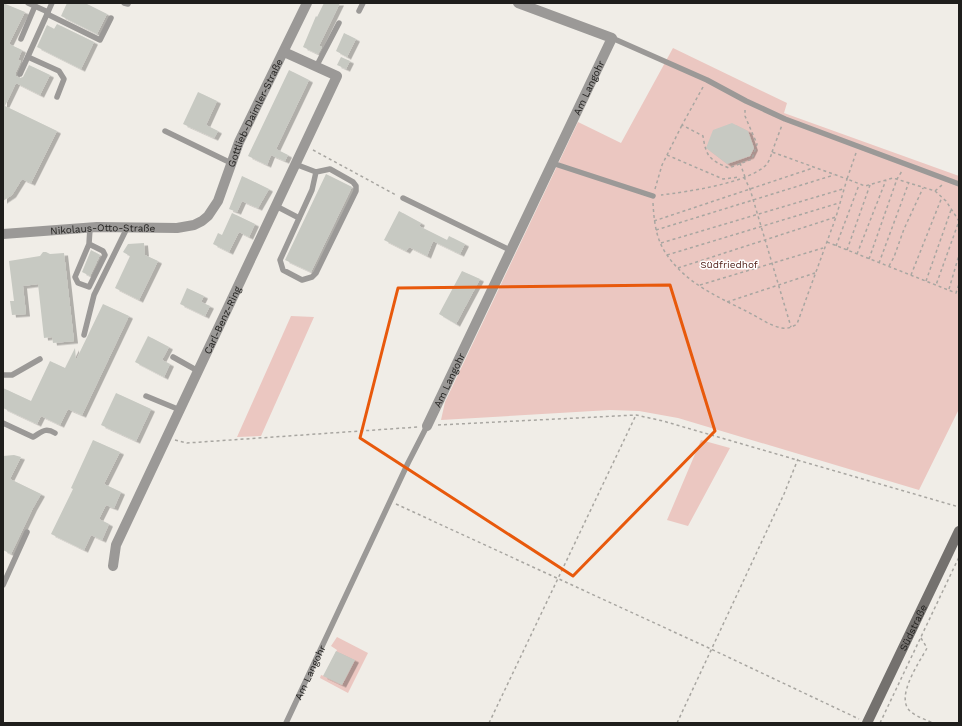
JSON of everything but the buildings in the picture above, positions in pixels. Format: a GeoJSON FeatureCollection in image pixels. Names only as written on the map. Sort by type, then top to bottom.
{"type":"FeatureCollection","features":[{"type":"Feature","properties":{"kind":"street","name":"Gottlieb-Daimler-Straße"},"geometry":{"type":"LineString","coordinates":[[202,221],[208,216],[216,205],[240,142],[307,3]]}},
{"type":"Feature","properties":{"kind":"street"},"geometry":{"type":"LineString","coordinates":[[518,3],[612,38]]}},
{"type":"Feature","properties":{"kind":"street","name":"Am Langohr"},"geometry":{"type":"LineString","coordinates":[[427,426],[612,38]]}},
{"type":"Feature","properties":{"kind":"street"},"geometry":{"type":"LineString","coordinates":[[284,52],[316,67]]}},
{"type":"Feature","properties":{"kind":"street","name":"Carl-Benz-Ring"},"geometry":{"type":"LineString","coordinates":[[113,566],[116,545],[337,76],[316,67]]}},
{"type":"Feature","properties":{"kind":"street","name":"Nikolaus-Otto-Straße"},"geometry":{"type":"LineString","coordinates":[[3,234],[90,228],[182,227],[202,221]]}},
{"type":"Feature","properties":{"kind":"street","name":"Südstraße"},"geometry":{"type":"LineString","coordinates":[[864,721],[912,633],[959,531]]}},
{"type":"Feature","properties":{"kind":"lane"},"geometry":{"type":"LineString","coordinates":[[28,3],[100,40],[111,18]]}},
{"type":"Feature","properties":{"kind":"lane"},"geometry":{"type":"LineString","coordinates":[[20,74],[52,3]]}},
{"type":"Feature","properties":{"kind":"lane"},"geometry":{"type":"LineString","coordinates":[[359,11],[363,3]]}},
{"type":"Feature","properties":{"kind":"lane"},"geometry":{"type":"LineString","coordinates":[[21,39],[34,6]]}},
{"type":"Feature","properties":{"kind":"lane"},"geometry":{"type":"LineString","coordinates":[[316,67],[338,23]]}},
{"type":"Feature","properties":{"kind":"lane"},"geometry":{"type":"LineString","coordinates":[[612,38],[706,80],[785,119],[959,184]]}},
{"type":"Feature","properties":{"kind":"lane"},"geometry":{"type":"LineString","coordinates":[[28,57],[59,71],[62,75],[64,79],[57,97]]}},
{"type":"Feature","properties":{"kind":"lane"},"geometry":{"type":"LineString","coordinates":[[165,132],[231,163]]}},
{"type":"Feature","properties":{"kind":"lane"},"geometry":{"type":"LineString","coordinates":[[552,163],[653,196]]}},
{"type":"Feature","properties":{"kind":"lane"},"geometry":{"type":"LineString","coordinates":[[295,164],[316,172],[330,169],[353,182],[356,186],[356,191],[316,273],[307,280],[302,280],[283,270],[280,265],[280,260],[312,190],[316,172]]}},
{"type":"Feature","properties":{"kind":"lane"},"geometry":{"type":"LineString","coordinates":[[403,198],[510,250]]}},
{"type":"Feature","properties":{"kind":"lane"},"geometry":{"type":"LineString","coordinates":[[276,206],[299,218]]}},
{"type":"Feature","properties":{"kind":"lane"},"geometry":{"type":"LineString","coordinates":[[90,228],[90,244],[75,277],[78,283],[89,287],[104,255],[103,251],[90,244]]}},
{"type":"Feature","properties":{"kind":"lane"},"geometry":{"type":"LineString","coordinates":[[84,335],[94,295],[127,228]]}},
{"type":"Feature","properties":{"kind":"lane"},"geometry":{"type":"LineString","coordinates":[[173,357],[198,370]]}},
{"type":"Feature","properties":{"kind":"lane"},"geometry":{"type":"LineString","coordinates":[[3,375],[12,375],[40,359]]}},
{"type":"Feature","properties":{"kind":"lane"},"geometry":{"type":"LineString","coordinates":[[146,396],[180,410]]}},
{"type":"Feature","properties":{"kind":"lane"},"geometry":{"type":"LineString","coordinates":[[3,423],[33,437],[42,430],[49,429],[55,433]]}},
{"type":"Feature","properties":{"kind":"lane","name":"Am Langohr"},"geometry":{"type":"LineString","coordinates":[[286,723],[427,426]]}},
{"type":"Feature","properties":{"kind":"lane"},"geometry":{"type":"LineString","coordinates":[[3,585],[27,532]]}},
{"type":"Feature","properties":{"kind":"path"},"geometry":{"type":"LineString","coordinates":[[706,80],[662,164],[653,196],[654,221],[656,230],[666,255],[678,268],[699,285],[727,302],[776,326],[783,328],[791,327],[797,324],[823,248],[827,242],[836,217],[839,203],[858,147]]}},
{"type":"Feature","properties":{"kind":"path"},"geometry":{"type":"LineString","coordinates":[[682,125],[703,136],[705,152],[715,162],[729,168],[752,159],[757,144],[745,116],[746,101]]}},
{"type":"Feature","properties":{"kind":"path"},"geometry":{"type":"LineString","coordinates":[[653,196],[697,190],[745,177],[767,163],[785,119]]}},
{"type":"Feature","properties":{"kind":"path"},"geometry":{"type":"LineString","coordinates":[[304,145],[403,198]]}},
{"type":"Feature","properties":{"kind":"path"},"geometry":{"type":"LineString","coordinates":[[772,152],[859,185],[870,185],[893,178],[935,191],[942,198],[959,222],[936,285]]}},
{"type":"Feature","properties":{"kind":"path"},"geometry":{"type":"LineString","coordinates":[[667,155],[723,178],[745,177]]}},
{"type":"Feature","properties":{"kind":"path"},"geometry":{"type":"LineString","coordinates":[[740,163],[750,189],[791,327]]}},
{"type":"Feature","properties":{"kind":"path"},"geometry":{"type":"LineString","coordinates":[[869,259],[897,179],[905,165]]}},
{"type":"Feature","properties":{"kind":"path"},"geometry":{"type":"LineString","coordinates":[[654,221],[814,168]]}},
{"type":"Feature","properties":{"kind":"path"},"geometry":{"type":"LineString","coordinates":[[656,230],[834,175]]}},
{"type":"Feature","properties":{"kind":"path"},"geometry":{"type":"LineString","coordinates":[[857,254],[886,180]]}},
{"type":"Feature","properties":{"kind":"path"},"geometry":{"type":"LineString","coordinates":[[935,191],[946,180]]}},
{"type":"Feature","properties":{"kind":"path"},"geometry":{"type":"LineString","coordinates":[[879,263],[909,182]]}},
{"type":"Feature","properties":{"kind":"path"},"geometry":{"type":"LineString","coordinates":[[836,246],[859,185]]}},
{"type":"Feature","properties":{"kind":"path"},"geometry":{"type":"LineString","coordinates":[[847,250],[870,185]]}},
{"type":"Feature","properties":{"kind":"path"},"geometry":{"type":"LineString","coordinates":[[661,243],[756,213],[844,188]]}},
{"type":"Feature","properties":{"kind":"path"},"geometry":{"type":"LineString","coordinates":[[889,266],[923,188]]}},
{"type":"Feature","properties":{"kind":"path"},"geometry":{"type":"LineString","coordinates":[[911,275],[942,198]]}},
{"type":"Feature","properties":{"kind":"path"},"geometry":{"type":"LineString","coordinates":[[666,255],[761,228],[839,203]]}},
{"type":"Feature","properties":{"kind":"path"},"geometry":{"type":"LineString","coordinates":[[926,281],[951,210]]}},
{"type":"Feature","properties":{"kind":"path"},"geometry":{"type":"LineString","coordinates":[[678,268],[836,217]]}},
{"type":"Feature","properties":{"kind":"path"},"geometry":{"type":"LineString","coordinates":[[827,242],[956,293],[959,284]]}},
{"type":"Feature","properties":{"kind":"path"},"geometry":{"type":"LineString","coordinates":[[699,285],[823,248]]}},
{"type":"Feature","properties":{"kind":"path"},"geometry":{"type":"LineString","coordinates":[[948,290],[959,255]]}},
{"type":"Feature","properties":{"kind":"path"},"geometry":{"type":"LineString","coordinates":[[727,302],[815,273]]}},
{"type":"Feature","properties":{"kind":"path"},"geometry":{"type":"LineString","coordinates":[[489,723],[636,415]]}},
{"type":"Feature","properties":{"kind":"path"},"geometry":{"type":"LineString","coordinates":[[168,437],[187,443],[427,426],[636,415],[663,421],[959,507]]}},
{"type":"Feature","properties":{"kind":"path"},"geometry":{"type":"LineString","coordinates":[[677,723],[784,494],[798,460]]}},
{"type":"Feature","properties":{"kind":"path"},"geometry":{"type":"LineString","coordinates":[[391,501],[864,721]]}},
{"type":"Feature","properties":{"kind":"path"},"geometry":{"type":"LineString","coordinates":[[880,723],[959,557]]}},
{"type":"Feature","properties":{"kind":"path"},"geometry":{"type":"LineString","coordinates":[[912,633],[921,638],[927,648],[904,694],[906,705],[911,712],[933,723]]}},
{"type":"Feature","properties":{"kind":"highlighted area"},"geometry":{"type":"Polygon","coordinates":[[[670,285],[715,431],[573,576],[360,438],[398,288],[670,285]]]}},
{"type":"Feature","properties":{"kind":"green space","name":"Südfriedhof"},"geometry":{"type":"Polygon","coordinates":[[[673,48],[787,103],[784,113],[959,176],[959,409],[919,490],[678,418],[639,411],[610,410],[441,420],[445,402],[578,122],[621,143],[673,48]]]}},
{"type":"Feature","properties":{"kind":"green space"},"geometry":{"type":"Polygon","coordinates":[[[291,316],[314,317],[261,436],[237,437],[291,316]]]}},
{"type":"Feature","properties":{"kind":"green space"},"geometry":{"type":"Polygon","coordinates":[[[701,440],[730,448],[688,526],[667,520],[701,440]]]}},
{"type":"Feature","properties":{"kind":"green space"},"geometry":{"type":"Polygon","coordinates":[[[337,637],[368,653],[348,693],[320,678],[321,675],[324,676],[337,650],[331,646],[337,637]]]}}]}
